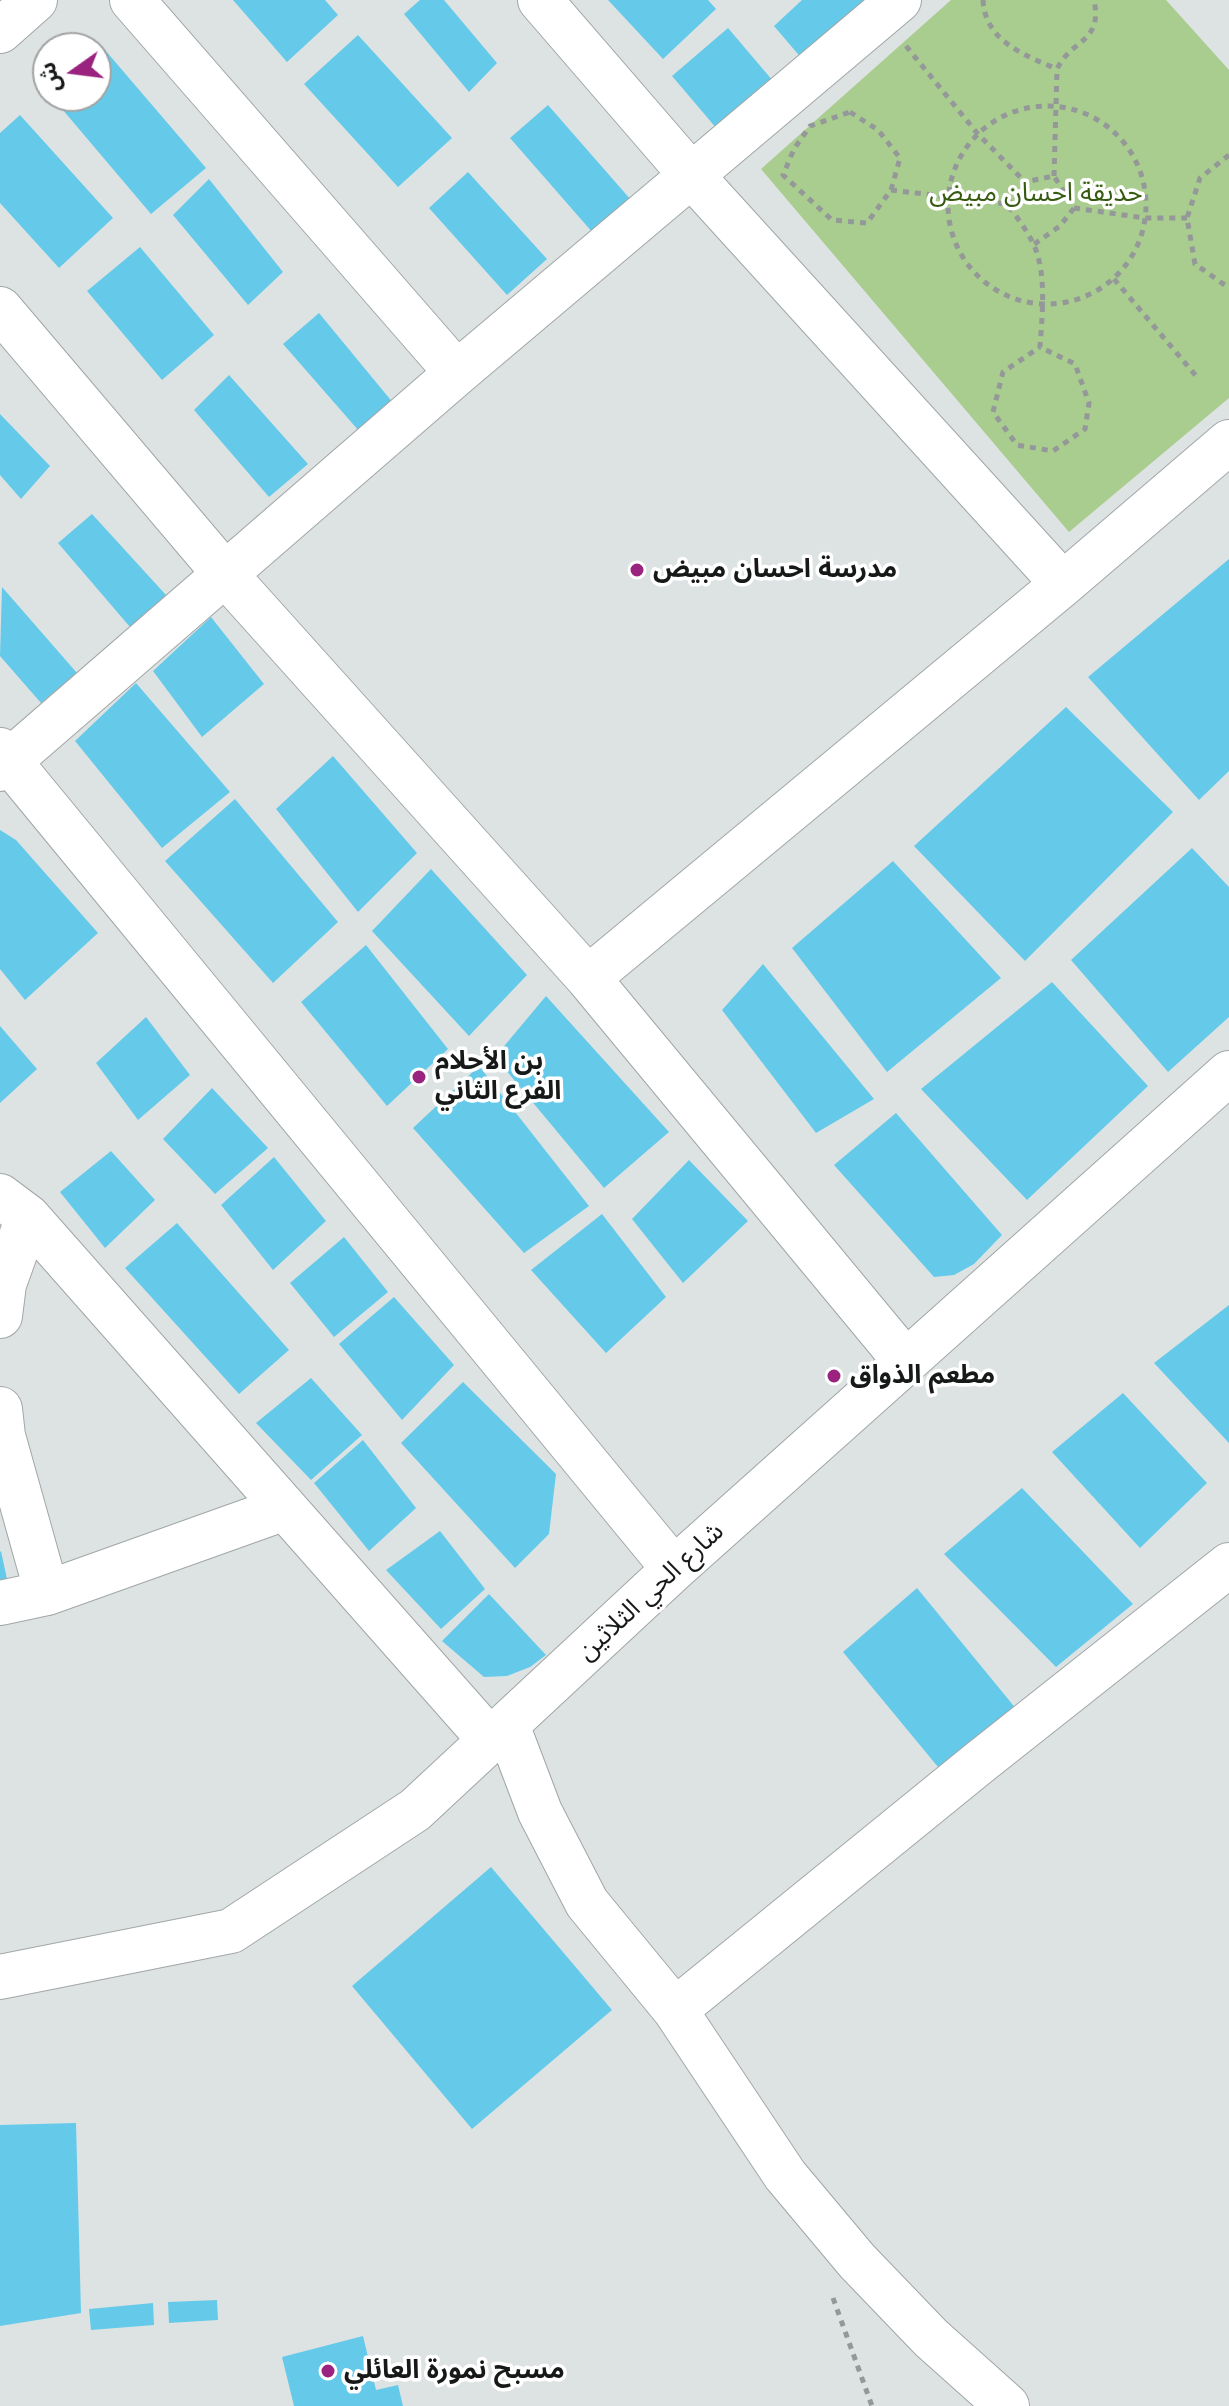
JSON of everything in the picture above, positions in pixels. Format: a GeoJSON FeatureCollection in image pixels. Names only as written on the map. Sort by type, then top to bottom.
{"type":"FeatureCollection","features":[{"type":"Feature","properties":{"kind":"street"},"geometry":{"type":"LineString","coordinates":[[0,31],[35,0]]}},
{"type":"Feature","properties":{"kind":"street"},"geometry":{"type":"LineString","coordinates":[[132,0],[457,373]]}},
{"type":"Feature","properties":{"kind":"street"},"geometry":{"type":"LineString","coordinates":[[540,0],[692,176],[1063,584]]}},
{"type":"Feature","properties":{"kind":"street"},"geometry":{"type":"LineString","coordinates":[[674,1569],[3,760],[899,0]]}},
{"type":"Feature","properties":{"kind":"street"},"geometry":{"type":"LineString","coordinates":[[0,309],[225,574],[588,978],[906,1362]]}},
{"type":"Feature","properties":{"kind":"street"},"geometry":{"type":"LineString","coordinates":[[588,978],[1063,584],[1229,442]]}},
{"type":"Feature","properties":{"kind":"street","name":"شارع الحي الثلاثين"},"geometry":{"type":"LineString","coordinates":[[0,1977],[231,1931],[415,1810],[674,1569],[1229,1073]]}},
{"type":"Feature","properties":{"kind":"street"},"geometry":{"type":"LineString","coordinates":[[0,1316],[14,1206]]}},
{"type":"Feature","properties":{"kind":"street"},"geometry":{"type":"LineString","coordinates":[[14,1206],[285,1508],[498,1732],[587,1903],[675,2010],[785,2175],[857,2261],[931,2338],[1007,2406]]}},
{"type":"Feature","properties":{"kind":"street"},"geometry":{"type":"LineString","coordinates":[[0,1409],[3,1436],[47,1593]]}},
{"type":"Feature","properties":{"kind":"street"},"geometry":{"type":"LineString","coordinates":[[0,1603],[47,1593],[285,1508]]}},
{"type":"Feature","properties":{"kind":"street"},"geometry":{"type":"LineString","coordinates":[[675,2010],[1229,1565]]}},
{"type":"Feature","properties":{"kind":"path"},"geometry":{"type":"LineString","coordinates":[[983,0],[984,17],[1012,50],[1057,69]]}},
{"type":"Feature","properties":{"kind":"path"},"geometry":{"type":"LineString","coordinates":[[1094,0],[1098,18],[1087,39],[1064,54],[1057,69],[1054,176],[1074,208],[1145,218],[1187,218]]}},
{"type":"Feature","properties":{"kind":"path"},"geometry":{"type":"LineString","coordinates":[[903,43],[977,133],[1025,182]]}},
{"type":"Feature","properties":{"kind":"path"},"geometry":{"type":"LineString","coordinates":[[1055,106],[1086,113],[1112,131],[1133,156],[1144,186],[1145,218],[1140,241],[1114,279],[1093,294],[1069,303],[1043,305],[1012,299],[984,283],[958,248],[950,228],[947,196],[952,173],[977,133],[1000,117],[1026,107],[1055,106]]}},
{"type":"Feature","properties":{"kind":"path"},"geometry":{"type":"LineString","coordinates":[[850,112],[878,130],[900,158],[891,190],[867,223],[832,220],[783,175],[794,149],[810,126],[850,112]]}},
{"type":"Feature","properties":{"kind":"path"},"geometry":{"type":"LineString","coordinates":[[1229,155],[1200,178],[1187,218],[1195,264],[1229,288]]}},
{"type":"Feature","properties":{"kind":"path"},"geometry":{"type":"LineString","coordinates":[[1007,204],[1025,182],[1054,176]]}},
{"type":"Feature","properties":{"kind":"path"},"geometry":{"type":"LineString","coordinates":[[891,190],[1007,204]]}},
{"type":"Feature","properties":{"kind":"path"},"geometry":{"type":"LineString","coordinates":[[1007,204],[1037,254],[1043,305],[1040,347]]}},
{"type":"Feature","properties":{"kind":"path"},"geometry":{"type":"LineString","coordinates":[[1033,245],[1060,226],[1074,208]]}},
{"type":"Feature","properties":{"kind":"path"},"geometry":{"type":"LineString","coordinates":[[1114,279],[1197,377]]}},
{"type":"Feature","properties":{"kind":"path"},"geometry":{"type":"LineString","coordinates":[[1040,347],[1075,364],[1089,403],[1085,429],[1053,451],[1017,445],[993,412],[1003,372],[1040,347]]}},
{"type":"Feature","properties":{"kind":"green space","name":"حديقة احسان مبيض"},"geometry":{"type":"Polygon","coordinates":[[[951,0],[1166,0],[1229,70],[1229,398],[1069,532],[761,169],[951,0]]]}},
{"type":"Feature","properties":{"kind":"building"},"geometry":{"type":"Polygon","coordinates":[[[233,0],[325,0],[338,15],[287,62],[233,0]]]}},
{"type":"Feature","properties":{"kind":"building"},"geometry":{"type":"Polygon","coordinates":[[[420,0],[444,0],[497,63],[469,92],[404,14],[420,0]]]}},
{"type":"Feature","properties":{"kind":"building"},"geometry":{"type":"Polygon","coordinates":[[[608,0],[708,0],[716,9],[663,59],[608,0]]]}},
{"type":"Feature","properties":{"kind":"building"},"geometry":{"type":"Polygon","coordinates":[[[802,0],[887,0],[809,67],[774,26],[802,0]]]}},
{"type":"Feature","properties":{"kind":"building"},"geometry":{"type":"Polygon","coordinates":[[[728,28],[779,88],[723,136],[672,76],[728,28]]]}},
{"type":"Feature","properties":{"kind":"building"},"geometry":{"type":"Polygon","coordinates":[[[358,35],[452,138],[398,187],[304,84],[358,35]]]}},
{"type":"Feature","properties":{"kind":"building"},"geometry":{"type":"Polygon","coordinates":[[[112,58],[206,168],[151,214],[65,112],[112,112],[112,58]]]}},
{"type":"Feature","properties":{"kind":"building"},"geometry":{"type":"Polygon","coordinates":[[[548,105],[631,200],[593,233],[510,138],[548,105]]]}},
{"type":"Feature","properties":{"kind":"building"},"geometry":{"type":"Polygon","coordinates":[[[20,115],[113,218],[59,268],[0,203],[0,133],[20,115]]]}},
{"type":"Feature","properties":{"kind":"building"},"geometry":{"type":"Polygon","coordinates":[[[468,172],[547,259],[507,295],[429,208],[468,172]]]}},
{"type":"Feature","properties":{"kind":"building"},"geometry":{"type":"Polygon","coordinates":[[[209,179],[283,272],[248,305],[173,215],[209,179]]]}},
{"type":"Feature","properties":{"kind":"building"},"geometry":{"type":"Polygon","coordinates":[[[140,247],[214,335],[162,380],[87,291],[140,247]]]}},
{"type":"Feature","properties":{"kind":"building"},"geometry":{"type":"Polygon","coordinates":[[[319,313],[394,404],[359,431],[283,344],[319,313]]]}},
{"type":"Feature","properties":{"kind":"building"},"geometry":{"type":"Polygon","coordinates":[[[229,375],[308,464],[269,497],[194,410],[229,375]]]}},
{"type":"Feature","properties":{"kind":"building"},"geometry":{"type":"Polygon","coordinates":[[[0,414],[50,466],[21,499],[0,475],[0,414]]]}},
{"type":"Feature","properties":{"kind":"building"},"geometry":{"type":"Polygon","coordinates":[[[92,514],[166,595],[130,627],[58,543],[92,514]]]}},
{"type":"Feature","properties":{"kind":"building"},"geometry":{"type":"Polygon","coordinates":[[[1229,559],[1229,771],[1199,800],[1088,677],[1229,559]]]}},
{"type":"Feature","properties":{"kind":"building"},"geometry":{"type":"Polygon","coordinates":[[[2,587],[77,673],[41,703],[0,656],[2,587]]]}},
{"type":"Feature","properties":{"kind":"building"},"geometry":{"type":"Polygon","coordinates":[[[211,617],[264,684],[202,737],[153,671],[211,617]]]}},
{"type":"Feature","properties":{"kind":"building"},"geometry":{"type":"Polygon","coordinates":[[[136,683],[230,792],[162,848],[75,741],[136,683]]]}},
{"type":"Feature","properties":{"kind":"building"},"geometry":{"type":"Polygon","coordinates":[[[1066,707],[1173,812],[1025,961],[914,846],[1066,707]]]}},
{"type":"Feature","properties":{"kind":"building"},"geometry":{"type":"Polygon","coordinates":[[[333,756],[417,853],[358,912],[276,809],[333,756]]]}},
{"type":"Feature","properties":{"kind":"building"},"geometry":{"type":"Polygon","coordinates":[[[235,799],[338,922],[273,983],[165,861],[235,799]]]}},
{"type":"Feature","properties":{"kind":"building"},"geometry":{"type":"Polygon","coordinates":[[[0,830],[16,840],[98,933],[25,1000],[0,969],[0,830]]]}},
{"type":"Feature","properties":{"kind":"building"},"geometry":{"type":"Polygon","coordinates":[[[1192,848],[1229,887],[1229,1017],[1168,1072],[1071,960],[1192,848]]]}},
{"type":"Feature","properties":{"kind":"building"},"geometry":{"type":"Polygon","coordinates":[[[893,861],[1001,978],[887,1072],[792,948],[893,861]]]}},
{"type":"Feature","properties":{"kind":"building"},"geometry":{"type":"Polygon","coordinates":[[[431,869],[527,975],[469,1036],[372,931],[431,869]]]}},
{"type":"Feature","properties":{"kind":"building"},"geometry":{"type":"Polygon","coordinates":[[[366,945],[448,1049],[387,1106],[301,1002],[366,945]]]}},
{"type":"Feature","properties":{"kind":"building"},"geometry":{"type":"Polygon","coordinates":[[[763,964],[874,1099],[816,1133],[722,1010],[763,964]]]}},
{"type":"Feature","properties":{"kind":"building"},"geometry":{"type":"Polygon","coordinates":[[[1052,982],[1148,1086],[1027,1200],[921,1089],[1052,982]]]}},
{"type":"Feature","properties":{"kind":"building"},"geometry":{"type":"Polygon","coordinates":[[[546,996],[669,1132],[604,1188],[495,1057],[546,996]]]}},
{"type":"Feature","properties":{"kind":"building"},"geometry":{"type":"Polygon","coordinates":[[[146,1017],[190,1075],[138,1120],[96,1063],[146,1017]]]}},
{"type":"Feature","properties":{"kind":"building"},"geometry":{"type":"Polygon","coordinates":[[[0,1026],[37,1069],[0,1103],[0,1026]]]}},
{"type":"Feature","properties":{"kind":"building"},"geometry":{"type":"Polygon","coordinates":[[[479,1066],[589,1206],[524,1253],[413,1128],[479,1066]]]}},
{"type":"Feature","properties":{"kind":"building"},"geometry":{"type":"Polygon","coordinates":[[[212,1088],[268,1148],[215,1194],[163,1139],[212,1088]]]}},
{"type":"Feature","properties":{"kind":"building"},"geometry":{"type":"Polygon","coordinates":[[[896,1113],[1002,1235],[974,1264],[954,1275],[934,1277],[834,1165],[896,1113]]]}},
{"type":"Feature","properties":{"kind":"building"},"geometry":{"type":"Polygon","coordinates":[[[111,1151],[155,1200],[105,1248],[60,1192],[111,1151]]]}},
{"type":"Feature","properties":{"kind":"building"},"geometry":{"type":"Polygon","coordinates":[[[274,1157],[326,1221],[273,1270],[221,1205],[274,1157]]]}},
{"type":"Feature","properties":{"kind":"building"},"geometry":{"type":"Polygon","coordinates":[[[689,1160],[748,1221],[683,1283],[632,1219],[689,1160]]]}},
{"type":"Feature","properties":{"kind":"building"},"geometry":{"type":"Polygon","coordinates":[[[602,1214],[666,1297],[606,1353],[531,1270],[602,1214]]]}},
{"type":"Feature","properties":{"kind":"building"},"geometry":{"type":"Polygon","coordinates":[[[177,1223],[289,1350],[239,1394],[125,1268],[177,1223]]]}},
{"type":"Feature","properties":{"kind":"building"},"geometry":{"type":"Polygon","coordinates":[[[344,1237],[388,1292],[334,1337],[290,1283],[344,1237]]]}},
{"type":"Feature","properties":{"kind":"building"},"geometry":{"type":"Polygon","coordinates":[[[394,1297],[454,1365],[402,1420],[339,1344],[394,1297]]]}},
{"type":"Feature","properties":{"kind":"building"},"geometry":{"type":"Polygon","coordinates":[[[1229,1305],[1229,1443],[1154,1363],[1229,1305]]]}},
{"type":"Feature","properties":{"kind":"building"},"geometry":{"type":"Polygon","coordinates":[[[311,1378],[362,1435],[311,1480],[256,1423],[311,1378]]]}},
{"type":"Feature","properties":{"kind":"building"},"geometry":{"type":"Polygon","coordinates":[[[463,1382],[556,1474],[549,1534],[515,1568],[401,1443],[463,1382]]]}},
{"type":"Feature","properties":{"kind":"building"},"geometry":{"type":"Polygon","coordinates":[[[1123,1393],[1207,1483],[1140,1548],[1052,1452],[1123,1393]]]}},
{"type":"Feature","properties":{"kind":"building"},"geometry":{"type":"Polygon","coordinates":[[[363,1440],[416,1508],[369,1551],[314,1483],[363,1440]]]}},
{"type":"Feature","properties":{"kind":"building"},"geometry":{"type":"Polygon","coordinates":[[[1022,1488],[1133,1604],[1056,1667],[944,1554],[1022,1488]]]}},
{"type":"Feature","properties":{"kind":"building"},"geometry":{"type":"Polygon","coordinates":[[[440,1531],[485,1589],[441,1629],[386,1570],[440,1531]]]}},
{"type":"Feature","properties":{"kind":"building"},"geometry":{"type":"Polygon","coordinates":[[[0,1552],[7,1579],[0,1581],[0,1552]]]}},
{"type":"Feature","properties":{"kind":"building"},"geometry":{"type":"Polygon","coordinates":[[[917,1588],[1022,1716],[938,1767],[843,1652],[917,1588]]]}},
{"type":"Feature","properties":{"kind":"building"},"geometry":{"type":"Polygon","coordinates":[[[489,1594],[546,1655],[530,1667],[507,1676],[484,1677],[442,1641],[489,1594]]]}},
{"type":"Feature","properties":{"kind":"building"},"geometry":{"type":"Polygon","coordinates":[[[491,1867],[612,2010],[472,2129],[352,1986],[491,1867]]]}},
{"type":"Feature","properties":{"kind":"building"},"geometry":{"type":"Polygon","coordinates":[[[76,2123],[81,2313],[0,2326],[0,2125],[76,2123]]]}},
{"type":"Feature","properties":{"kind":"building"},"geometry":{"type":"Polygon","coordinates":[[[217,2300],[218,2320],[169,2323],[168,2302],[217,2300]]]}},
{"type":"Feature","properties":{"kind":"building"},"geometry":{"type":"Polygon","coordinates":[[[153,2303],[154,2325],[91,2330],[89,2309],[153,2303]]]}},
{"type":"Feature","properties":{"kind":"building","name":"مسبح نمورة العائلي"},"geometry":{"type":"Polygon","coordinates":[[[363,2336],[376,2390],[398,2385],[403,2406],[294,2406],[282,2357],[363,2336]]]}},
{"type":"Feature","properties":{"kind":"place","name":"مدرسة احسان مبيض"},"geometry":{"type":"Point","coordinates":[637,570]}},
{"type":"Feature","properties":{"kind":"place","name":"بن الأحلام الفرع الثاني"},"geometry":{"type":"Point","coordinates":[419,1077]}},
{"type":"Feature","properties":{"kind":"place","name":"مطعم الذواق"},"geometry":{"type":"Point","coordinates":[834,1376]}},
{"type":"Feature","properties":{"kind":"place","name":"مسبح نمورة العائلي"},"geometry":{"type":"Point","coordinates":[328,2371]}}]}
